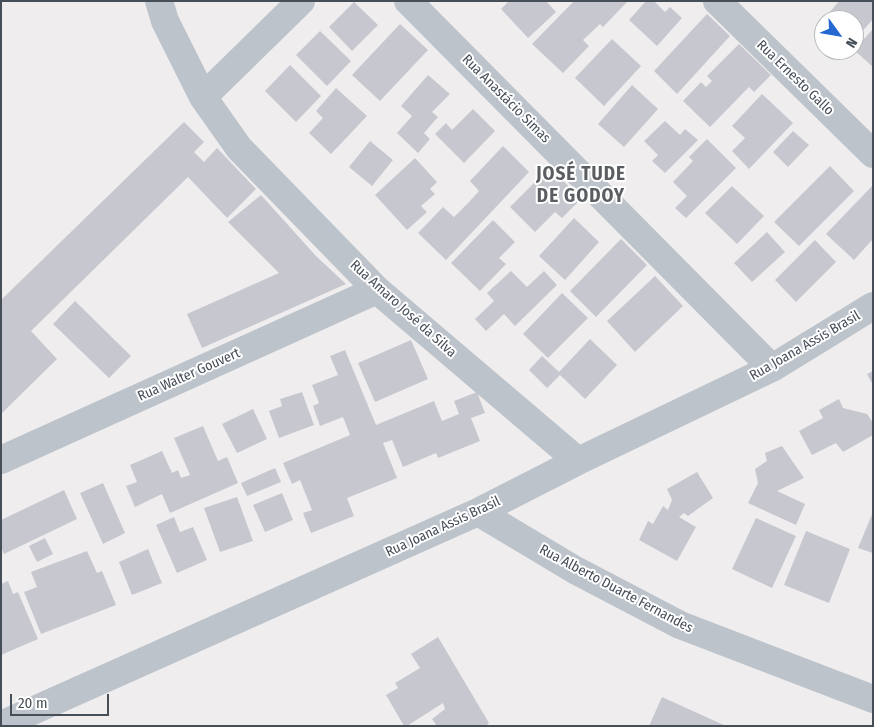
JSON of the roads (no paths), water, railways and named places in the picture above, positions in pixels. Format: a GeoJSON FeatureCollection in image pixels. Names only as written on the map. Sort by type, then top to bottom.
{"type":"FeatureCollection","features":[{"type":"Feature","properties":{"kind":"street","name":"Rua Amaro José da Silva"},"geometry":{"type":"LineString","coordinates":[[159,1],[165,21],[203,97],[240,148],[377,290],[578,461]]}},
{"type":"Feature","properties":{"kind":"street"},"geometry":{"type":"LineString","coordinates":[[203,97],[301,1]]}},
{"type":"Feature","properties":{"kind":"street","name":"Rua Anastácio Simas"},"geometry":{"type":"LineString","coordinates":[[408,1],[772,368]]}},
{"type":"Feature","properties":{"kind":"street","name":"Rua Ernesto Gallo"},"geometry":{"type":"LineString","coordinates":[[717,1],[873,154]]}},
{"type":"Feature","properties":{"kind":"street","name":"Rua Walter Gouvert"},"geometry":{"type":"LineString","coordinates":[[1,460],[377,290]]}},
{"type":"Feature","properties":{"kind":"street","name":"Rua Joana Assis Brasil"},"geometry":{"type":"LineString","coordinates":[[18,722],[478,512],[578,461],[772,368],[873,306]]}},
{"type":"Feature","properties":{"kind":"street","name":"Rua Alberto Duarte Fernandes"},"geometry":{"type":"LineString","coordinates":[[478,512],[575,570],[680,625],[873,699]]}},
{"type":"Feature","properties":{"kind":"district","name":"JOSÉ TUDE DE GODOY"},"geometry":{"type":"Point","coordinates":[581,186]}}]}
